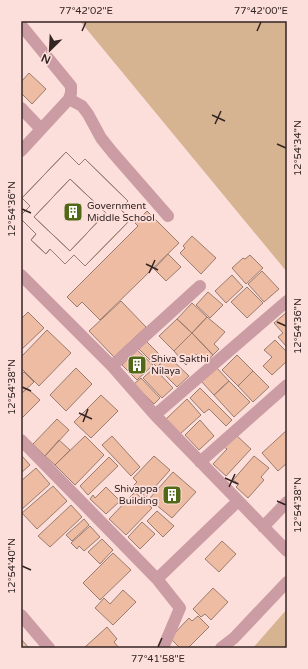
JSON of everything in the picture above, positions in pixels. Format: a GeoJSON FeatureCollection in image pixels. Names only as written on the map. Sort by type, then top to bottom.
{"type":"FeatureCollection","features":[{"type":"Feature","properties":{"kind":"street"},"geometry":{"type":"LineString","coordinates":[[21,25],[71,86],[69,99],[21,151]]}},
{"type":"Feature","properties":{"kind":"street"},"geometry":{"type":"LineString","coordinates":[[69,99],[82,106],[101,138],[168,216]]}},
{"type":"Feature","properties":{"kind":"street"},"geometry":{"type":"LineString","coordinates":[[21,108],[41,129]]}},
{"type":"Feature","properties":{"kind":"street"},"geometry":{"type":"LineString","coordinates":[[21,275],[112,366],[155,415],[287,551]]}},
{"type":"Feature","properties":{"kind":"street"},"geometry":{"type":"LineString","coordinates":[[112,366],[200,286]]}},
{"type":"Feature","properties":{"kind":"street"},"geometry":{"type":"LineString","coordinates":[[155,415],[287,301]]}},
{"type":"Feature","properties":{"kind":"street"},"geometry":{"type":"LineString","coordinates":[[200,462],[287,385]]}},
{"type":"Feature","properties":{"kind":"street"},"geometry":{"type":"LineString","coordinates":[[21,440],[157,579],[180,608],[163,648]]}},
{"type":"Feature","properties":{"kind":"street"},"geometry":{"type":"LineString","coordinates":[[157,579],[238,501]]}},
{"type":"Feature","properties":{"kind":"street"},"geometry":{"type":"LineString","coordinates":[[263,526],[287,502]]}},
{"type":"Feature","properties":{"kind":"street"},"geometry":{"type":"LineString","coordinates":[[221,648],[234,638],[287,582]]}},
{"type":"Feature","properties":{"kind":"street"},"geometry":{"type":"LineString","coordinates":[[21,615],[49,648]]}},
{"type":"Feature","properties":{"kind":"shaded area"},"geometry":{"type":"Polygon","coordinates":[[[80,21],[287,21],[287,272],[80,21]]]}},
{"type":"Feature","properties":{"kind":"shaded area"},"geometry":{"type":"Polygon","coordinates":[[[287,609],[287,648],[253,648],[287,609]]]}},
{"type":"Feature","properties":{"kind":"building"},"geometry":{"type":"Polygon","coordinates":[[[29,73],[46,89],[32,104],[21,93],[21,82],[29,73]]]}},
{"type":"Feature","properties":{"kind":"building","name":"Government Middle School"},"geometry":{"type":"Polygon","coordinates":[[[66,152],[79,165],[85,159],[128,201],[120,209],[131,219],[85,266],[74,255],[65,264],[50,249],[46,254],[31,240],[36,234],[21,219],[21,215],[30,206],[22,198],[66,152]],[[70,179],[34,217],[70,251],[106,213],[70,179]]]}},
{"type":"Feature","properties":{"kind":"building","name":"Government Middle School"},"geometry":{"type":"Polygon","coordinates":[[[66,152],[79,165],[85,159],[128,201],[120,209],[131,219],[85,266],[74,255],[65,264],[50,249],[46,254],[31,240],[36,234],[21,219],[21,215],[30,206],[22,198],[66,152]]]}},
{"type":"Feature","properties":{"kind":"building","name":"Government Middle School"},"geometry":{"type":"Polygon","coordinates":[[[70,179],[106,213],[70,251],[34,217],[70,179]]]}},
{"type":"Feature","properties":{"kind":"building"},"geometry":{"type":"Polygon","coordinates":[[[147,211],[179,243],[100,320],[82,302],[77,307],[67,297],[138,226],[135,223],[147,211]]]}},
{"type":"Feature","properties":{"kind":"building"},"geometry":{"type":"Polygon","coordinates":[[[192,236],[216,258],[201,274],[180,253],[185,248],[183,246],[192,236]]]}},
{"type":"Feature","properties":{"kind":"building"},"geometry":{"type":"Polygon","coordinates":[[[168,254],[181,267],[166,281],[154,269],[168,254]]]}},
{"type":"Feature","properties":{"kind":"building"},"geometry":{"type":"Polygon","coordinates":[[[250,255],[263,268],[246,284],[232,268],[243,258],[245,259],[250,255]]]}},
{"type":"Feature","properties":{"kind":"building"},"geometry":{"type":"Polygon","coordinates":[[[262,271],[279,289],[264,302],[248,284],[262,271]]]}},
{"type":"Feature","properties":{"kind":"building"},"geometry":{"type":"Polygon","coordinates":[[[232,275],[243,287],[226,303],[215,291],[232,275]]]}},
{"type":"Feature","properties":{"kind":"building"},"geometry":{"type":"Polygon","coordinates":[[[247,287],[263,303],[247,318],[231,302],[247,287]]]}},
{"type":"Feature","properties":{"kind":"building"},"geometry":{"type":"Polygon","coordinates":[[[208,292],[223,305],[210,318],[196,305],[208,292]]]}},
{"type":"Feature","properties":{"kind":"building"},"geometry":{"type":"Polygon","coordinates":[[[121,301],[146,327],[114,357],[89,331],[121,301]]]}},
{"type":"Feature","properties":{"kind":"building"},"geometry":{"type":"Polygon","coordinates":[[[192,303],[207,317],[192,333],[177,319],[192,303]]]}},
{"type":"Feature","properties":{"kind":"building"},"geometry":{"type":"Polygon","coordinates":[[[28,312],[44,328],[21,350],[21,319],[28,312]]]}},
{"type":"Feature","properties":{"kind":"building"},"geometry":{"type":"Polygon","coordinates":[[[287,312],[287,347],[278,337],[283,333],[274,323],[287,312]]]}},
{"type":"Feature","properties":{"kind":"building"},"geometry":{"type":"Polygon","coordinates":[[[207,317],[225,332],[214,344],[219,349],[213,355],[192,333],[207,317]]]}},
{"type":"Feature","properties":{"kind":"building"},"geometry":{"type":"Polygon","coordinates":[[[177,319],[192,333],[174,351],[159,336],[177,319]]]}},
{"type":"Feature","properties":{"kind":"building"},"geometry":{"type":"Polygon","coordinates":[[[47,330],[71,353],[39,386],[21,368],[21,357],[47,330]]]}},
{"type":"Feature","properties":{"kind":"building"},"geometry":{"type":"Polygon","coordinates":[[[192,333],[213,355],[207,362],[197,354],[186,365],[174,351],[192,333]]]}},
{"type":"Feature","properties":{"kind":"building"},"geometry":{"type":"Polygon","coordinates":[[[275,340],[287,352],[287,361],[272,375],[263,366],[272,357],[264,350],[275,340]]]}},
{"type":"Feature","properties":{"kind":"building"},"geometry":{"type":"Polygon","coordinates":[[[146,341],[165,360],[157,367],[139,349],[146,341]]]}},
{"type":"Feature","properties":{"kind":"building","name":"Shiva Sakthi Nilaya"},"geometry":{"type":"Polygon","coordinates":[[[137,350],[153,365],[137,380],[122,365],[137,350]]]}},
{"type":"Feature","properties":{"kind":"building"},"geometry":{"type":"Polygon","coordinates":[[[237,355],[253,371],[238,386],[222,370],[237,355]]]}},
{"type":"Feature","properties":{"kind":"building"},"geometry":{"type":"Polygon","coordinates":[[[168,356],[189,376],[177,387],[157,367],[168,356]]]}},
{"type":"Feature","properties":{"kind":"building"},"geometry":{"type":"Polygon","coordinates":[[[216,367],[229,381],[214,395],[201,381],[216,367]]]}},
{"type":"Feature","properties":{"kind":"building"},"geometry":{"type":"Polygon","coordinates":[[[76,368],[92,384],[66,411],[50,395],[76,368]]]}},
{"type":"Feature","properties":{"kind":"building"},"geometry":{"type":"Polygon","coordinates":[[[154,368],[173,388],[162,398],[143,378],[154,368]]]}},
{"type":"Feature","properties":{"kind":"building"},"geometry":{"type":"Polygon","coordinates":[[[253,371],[269,387],[253,402],[238,386],[253,371]]]}},
{"type":"Feature","properties":{"kind":"building"},"geometry":{"type":"Polygon","coordinates":[[[24,372],[34,382],[21,394],[21,374],[24,372]]]}},
{"type":"Feature","properties":{"kind":"building"},"geometry":{"type":"Polygon","coordinates":[[[141,378],[160,398],[154,404],[134,384],[141,378]]]}},
{"type":"Feature","properties":{"kind":"building"},"geometry":{"type":"Polygon","coordinates":[[[229,381],[250,402],[234,417],[214,395],[229,381]]]}},
{"type":"Feature","properties":{"kind":"building"},"geometry":{"type":"Polygon","coordinates":[[[27,388],[40,400],[21,419],[21,394],[27,388]]]}},
{"type":"Feature","properties":{"kind":"building"},"geometry":{"type":"Polygon","coordinates":[[[200,388],[232,420],[226,426],[209,409],[204,413],[190,398],[200,388]]]}},
{"type":"Feature","properties":{"kind":"building"},"geometry":{"type":"Polygon","coordinates":[[[101,395],[118,411],[91,438],[74,422],[101,395]]]}},
{"type":"Feature","properties":{"kind":"building"},"geometry":{"type":"Polygon","coordinates":[[[187,399],[201,415],[180,434],[166,419],[187,399]]]}},
{"type":"Feature","properties":{"kind":"building"},"geometry":{"type":"Polygon","coordinates":[[[57,419],[69,430],[45,456],[33,444],[57,419]]]}},
{"type":"Feature","properties":{"kind":"building"},"geometry":{"type":"Polygon","coordinates":[[[200,420],[214,436],[199,450],[185,435],[200,420]]]}},
{"type":"Feature","properties":{"kind":"building"},"geometry":{"type":"Polygon","coordinates":[[[287,430],[287,463],[278,471],[262,453],[287,430]]]}},
{"type":"Feature","properties":{"kind":"building"},"geometry":{"type":"Polygon","coordinates":[[[235,434],[251,449],[226,476],[213,464],[227,449],[224,447],[235,434]]]}},
{"type":"Feature","properties":{"kind":"building"},"geometry":{"type":"Polygon","coordinates":[[[85,436],[104,455],[75,485],[55,465],[85,436]]]}},
{"type":"Feature","properties":{"kind":"building"},"geometry":{"type":"Polygon","coordinates":[[[112,436],[140,467],[131,476],[102,445],[112,436]]]}},
{"type":"Feature","properties":{"kind":"building"},"geometry":{"type":"Polygon","coordinates":[[[59,440],[70,450],[55,465],[45,456],[59,440]]]}},
{"type":"Feature","properties":{"kind":"building"},"geometry":{"type":"Polygon","coordinates":[[[22,456],[30,465],[21,473],[21,457],[22,456]]]}},
{"type":"Feature","properties":{"kind":"building"},"geometry":{"type":"Polygon","coordinates":[[[154,456],[170,470],[146,497],[133,486],[137,482],[133,478],[154,456]]]}},
{"type":"Feature","properties":{"kind":"building"},"geometry":{"type":"Polygon","coordinates":[[[254,456],[269,468],[261,477],[264,480],[248,498],[236,487],[239,484],[233,480],[254,456]]]}},
{"type":"Feature","properties":{"kind":"building"},"geometry":{"type":"Polygon","coordinates":[[[109,457],[118,466],[88,495],[80,486],[109,457]]]}},
{"type":"Feature","properties":{"kind":"building"},"geometry":{"type":"Polygon","coordinates":[[[36,468],[50,484],[21,510],[21,481],[36,468]]]}},
{"type":"Feature","properties":{"kind":"building","name":"Shivappa Building"},"geometry":{"type":"Polygon","coordinates":[[[173,472],[196,492],[172,518],[149,499],[173,472]]]}},
{"type":"Feature","properties":{"kind":"building"},"geometry":{"type":"Polygon","coordinates":[[[53,486],[67,501],[37,529],[22,513],[53,486]]]}},
{"type":"Feature","properties":{"kind":"building"},"geometry":{"type":"Polygon","coordinates":[[[106,487],[120,501],[106,514],[90,499],[93,495],[95,498],[106,487]]]}},
{"type":"Feature","properties":{"kind":"building"},"geometry":{"type":"Polygon","coordinates":[[[135,492],[152,508],[126,535],[109,519],[135,492]]]}},
{"type":"Feature","properties":{"kind":"building"},"geometry":{"type":"Polygon","coordinates":[[[71,505],[82,517],[50,547],[38,536],[71,505]]]}},
{"type":"Feature","properties":{"kind":"building"},"geometry":{"type":"Polygon","coordinates":[[[157,511],[174,526],[163,537],[147,521],[157,511]]]}},
{"type":"Feature","properties":{"kind":"building"},"geometry":{"type":"Polygon","coordinates":[[[84,519],[89,525],[72,541],[66,535],[84,519]]]}},
{"type":"Feature","properties":{"kind":"building"},"geometry":{"type":"Polygon","coordinates":[[[142,522],[155,534],[140,549],[128,537],[142,522]]]}},
{"type":"Feature","properties":{"kind":"building"},"geometry":{"type":"Polygon","coordinates":[[[90,526],[100,537],[84,551],[79,546],[77,549],[71,543],[90,526]]]}},
{"type":"Feature","properties":{"kind":"building"},"geometry":{"type":"Polygon","coordinates":[[[102,539],[113,550],[100,564],[88,552],[102,539]]]}},
{"type":"Feature","properties":{"kind":"building"},"geometry":{"type":"Polygon","coordinates":[[[222,541],[236,554],[219,572],[205,559],[222,541]]]}},
{"type":"Feature","properties":{"kind":"building"},"geometry":{"type":"Polygon","coordinates":[[[113,553],[131,570],[100,600],[83,583],[113,553]]]}},
{"type":"Feature","properties":{"kind":"building"},"geometry":{"type":"Polygon","coordinates":[[[213,588],[228,602],[211,620],[205,614],[201,617],[193,609],[213,588]]]}},
{"type":"Feature","properties":{"kind":"building"},"geometry":{"type":"Polygon","coordinates":[[[123,590],[136,602],[113,625],[95,608],[104,598],[110,604],[123,590]]]}},
{"type":"Feature","properties":{"kind":"building"},"geometry":{"type":"Polygon","coordinates":[[[198,616],[209,627],[188,648],[180,648],[170,638],[189,618],[192,621],[198,616]]]}},
{"type":"Feature","properties":{"kind":"building"},"geometry":{"type":"Polygon","coordinates":[[[107,627],[117,639],[114,642],[119,648],[84,648],[107,627]]]}},
{"type":"Feature","properties":{"kind":"building"},"geometry":{"type":"Polygon","coordinates":[[[21,639],[29,648],[21,648],[21,639]]]}},
{"type":"Feature","properties":{"kind":"place","name":"Government Middle School"},"geometry":{"type":"Point","coordinates":[73,212]}},
{"type":"Feature","properties":{"kind":"place","name":"Shiva Sakthi Nilaya"},"geometry":{"type":"Point","coordinates":[137,365]}},
{"type":"Feature","properties":{"kind":"place","name":"Shivappa Building"},"geometry":{"type":"Point","coordinates":[172,495]}}]}
